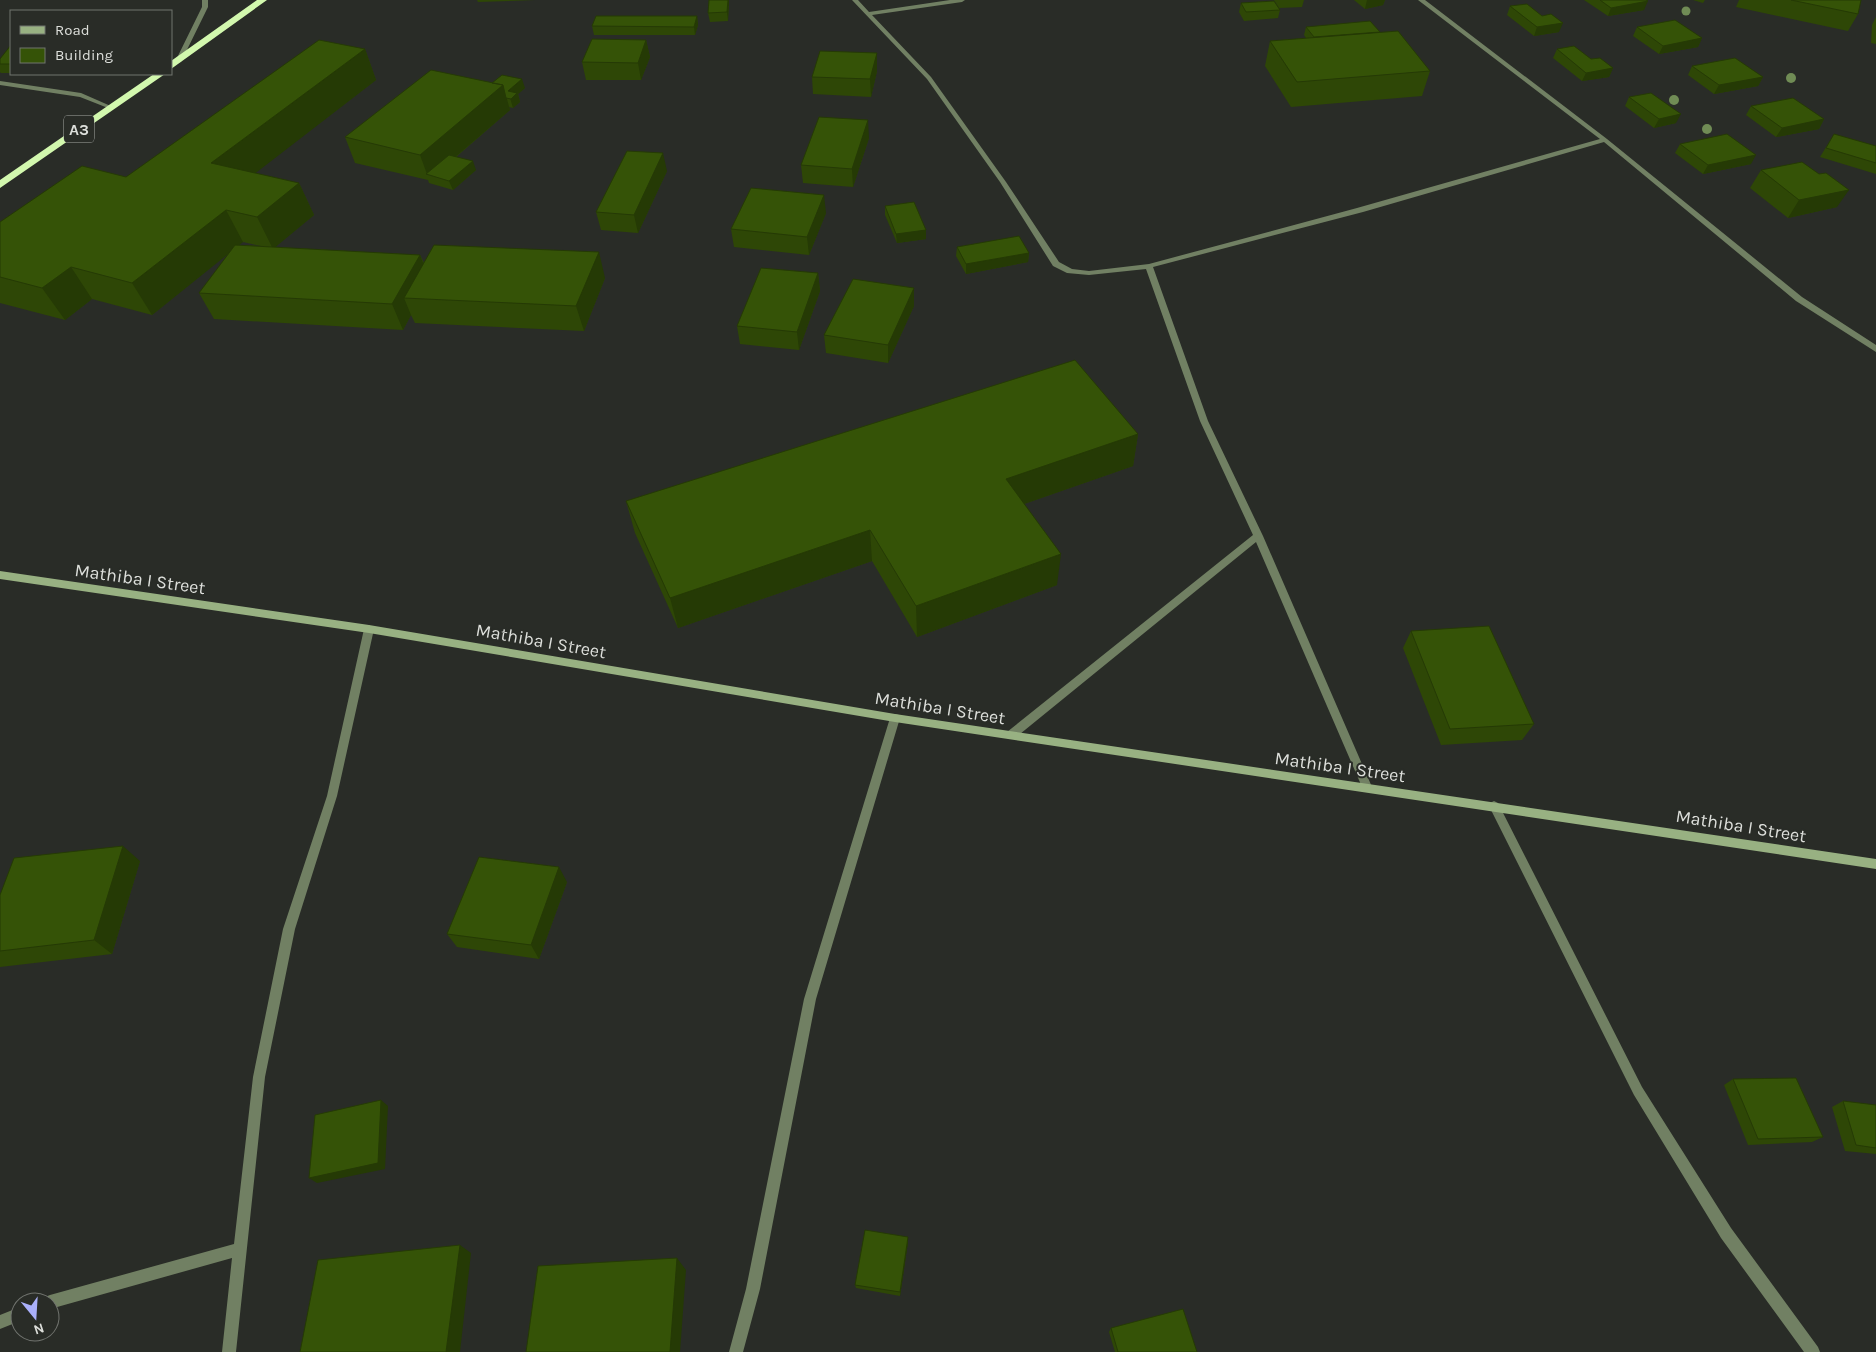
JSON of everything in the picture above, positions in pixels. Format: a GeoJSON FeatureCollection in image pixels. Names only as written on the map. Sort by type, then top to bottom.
{"type":"FeatureCollection","features":[{"type":"Feature","properties":{"kind":"highway"},"geometry":{"type":"LineString","coordinates":[[175,64],[263,0]]}},
{"type":"Feature","properties":{"kind":"highway","name":"A3"},"geometry":{"type":"LineString","coordinates":[[0,186],[110,107],[158,75]]}},
{"type":"Feature","properties":{"kind":"street"},"geometry":{"type":"LineString","coordinates":[[175,64],[205,6],[205,0]]}},
{"type":"Feature","properties":{"kind":"street"},"geometry":{"type":"LineString","coordinates":[[855,0],[929,78],[1002,182],[1056,264],[1070,271],[1089,273],[1149,266],[1360,210],[1604,140]]}},
{"type":"Feature","properties":{"kind":"street"},"geometry":{"type":"LineString","coordinates":[[868,14],[962,0]]}},
{"type":"Feature","properties":{"kind":"street"},"geometry":{"type":"LineString","coordinates":[[1421,0],[1604,140],[1799,299],[1876,349]]}},
{"type":"Feature","properties":{"kind":"street"},"geometry":{"type":"LineString","coordinates":[[0,83],[81,95],[110,107]]}},
{"type":"Feature","properties":{"kind":"street"},"geometry":{"type":"LineString","coordinates":[[1149,266],[1204,421],[1258,536],[1367,787]]}},
{"type":"Feature","properties":{"kind":"street"},"geometry":{"type":"LineString","coordinates":[[1011,735],[1258,536]]}},
{"type":"Feature","properties":{"kind":"street","name":"Mathiba I Street"},"geometry":{"type":"LineString","coordinates":[[0,575],[369,629],[895,718],[1876,864]]}},
{"type":"Feature","properties":{"kind":"street"},"geometry":{"type":"LineString","coordinates":[[229,1352],[259,1077],[289,929],[332,796],[369,629]]}},
{"type":"Feature","properties":{"kind":"street"},"geometry":{"type":"LineString","coordinates":[[736,1352],[753,1289],[810,999],[895,718]]}},
{"type":"Feature","properties":{"kind":"street"},"geometry":{"type":"LineString","coordinates":[[1494,806],[1638,1091],[1726,1233],[1813,1352]]}},
{"type":"Feature","properties":{"kind":"street"},"geometry":{"type":"LineString","coordinates":[[60,1299],[240,1250]]}},
{"type":"Feature","properties":{"kind":"building"},"geometry":{"type":"Polygon","coordinates":[[[709,0],[728,0],[727,12],[708,13],[709,0]]]}},
{"type":"Feature","properties":{"kind":"building"},"geometry":{"type":"Polygon","coordinates":[[[1600,0],[1646,0],[1648,1],[1611,8],[1600,0]]]}},
{"type":"Feature","properties":{"kind":"building"},"geometry":{"type":"Polygon","coordinates":[[[1791,0],[1861,0],[1858,14],[1791,0]]]}},
{"type":"Feature","properties":{"kind":"building"},"geometry":{"type":"Polygon","coordinates":[[[1274,1],[1280,10],[1246,12],[1241,3],[1274,1]]]}},
{"type":"Feature","properties":{"kind":"building"},"geometry":{"type":"Polygon","coordinates":[[[1527,4],[1542,16],[1551,14],[1563,23],[1537,27],[1510,6],[1527,4]]]}},
{"type":"Feature","properties":{"kind":"building"},"geometry":{"type":"Polygon","coordinates":[[[596,16],[697,16],[694,27],[592,26],[596,16]]]}},
{"type":"Feature","properties":{"kind":"building"},"geometry":{"type":"Polygon","coordinates":[[[1675,20],[1702,38],[1663,46],[1637,27],[1675,20]]]}},
{"type":"Feature","properties":{"kind":"building"},"geometry":{"type":"Polygon","coordinates":[[[1370,21],[1380,32],[1314,37],[1306,27],[1370,21]]]}},
{"type":"Feature","properties":{"kind":"building"},"geometry":{"type":"Polygon","coordinates":[[[1398,31],[1430,71],[1297,82],[1270,41],[1398,31]]]}},
{"type":"Feature","properties":{"kind":"building"},"geometry":{"type":"Polygon","coordinates":[[[592,39],[646,40],[638,63],[582,62],[592,39]]]}},
{"type":"Feature","properties":{"kind":"building"},"geometry":{"type":"Polygon","coordinates":[[[319,40],[365,49],[211,163],[299,183],[257,217],[226,210],[132,283],[71,267],[42,288],[0,277],[0,222],[82,166],[126,177],[319,40]]]}},
{"type":"Feature","properties":{"kind":"building"},"geometry":{"type":"Polygon","coordinates":[[[10,46],[10,64],[0,64],[0,59],[10,46]]]}},
{"type":"Feature","properties":{"kind":"building"},"geometry":{"type":"Polygon","coordinates":[[[1574,46],[1591,59],[1600,58],[1613,68],[1586,73],[1557,49],[1574,46]]]}},
{"type":"Feature","properties":{"kind":"building"},"geometry":{"type":"Polygon","coordinates":[[[820,51],[877,53],[870,79],[812,77],[820,51]]]}},
{"type":"Feature","properties":{"kind":"building"},"geometry":{"type":"Polygon","coordinates":[[[1735,58],[1763,77],[1719,85],[1692,66],[1735,58]]]}},
{"type":"Feature","properties":{"kind":"building"},"geometry":{"type":"Polygon","coordinates":[[[431,70],[503,85],[420,155],[345,137],[431,70]]]}},
{"type":"Feature","properties":{"kind":"building"},"geometry":{"type":"Polygon","coordinates":[[[502,75],[522,79],[508,91],[517,93],[511,99],[506,98],[503,85],[492,83],[502,75]]]}},
{"type":"Feature","properties":{"kind":"building"},"geometry":{"type":"Polygon","coordinates":[[[1651,93],[1681,114],[1659,119],[1629,97],[1651,93]]]}},
{"type":"Feature","properties":{"kind":"building"},"geometry":{"type":"Polygon","coordinates":[[[1793,98],[1824,119],[1782,128],[1751,106],[1793,98]]]}},
{"type":"Feature","properties":{"kind":"building"},"geometry":{"type":"Polygon","coordinates":[[[819,117],[868,120],[852,169],[801,165],[819,117]]]}},
{"type":"Feature","properties":{"kind":"building"},"geometry":{"type":"Polygon","coordinates":[[[1727,134],[1756,155],[1708,165],[1680,144],[1727,134]]]}},
{"type":"Feature","properties":{"kind":"building"},"geometry":{"type":"Polygon","coordinates":[[[1834,134],[1876,146],[1876,163],[1826,148],[1834,134]]]}},
{"type":"Feature","properties":{"kind":"building"},"geometry":{"type":"Polygon","coordinates":[[[627,151],[663,153],[634,215],[596,212],[627,151]]]}},
{"type":"Feature","properties":{"kind":"building"},"geometry":{"type":"Polygon","coordinates":[[[449,155],[473,161],[449,181],[426,174],[449,155]]]}},
{"type":"Feature","properties":{"kind":"building"},"geometry":{"type":"Polygon","coordinates":[[[1802,162],[1819,174],[1826,173],[1849,190],[1799,200],[1761,170],[1802,162]]]}},
{"type":"Feature","properties":{"kind":"building"},"geometry":{"type":"Polygon","coordinates":[[[751,188],[824,195],[807,237],[731,229],[751,188]]]}},
{"type":"Feature","properties":{"kind":"building"},"geometry":{"type":"Polygon","coordinates":[[[914,202],[926,230],[896,234],[885,206],[914,202]]]}},
{"type":"Feature","properties":{"kind":"building"},"geometry":{"type":"Polygon","coordinates":[[[1019,236],[1029,253],[966,264],[957,247],[1019,236]]]}},
{"type":"Feature","properties":{"kind":"building"},"geometry":{"type":"Polygon","coordinates":[[[235,245],[420,255],[392,304],[199,293],[235,245]]]}},
{"type":"Feature","properties":{"kind":"building"},"geometry":{"type":"Polygon","coordinates":[[[434,245],[599,252],[576,306],[404,298],[434,245]]]}},
{"type":"Feature","properties":{"kind":"building"},"geometry":{"type":"Polygon","coordinates":[[[761,268],[818,273],[797,332],[737,326],[761,268]]]}},
{"type":"Feature","properties":{"kind":"building"},"geometry":{"type":"Polygon","coordinates":[[[853,279],[914,288],[888,345],[824,335],[853,279]]]}},
{"type":"Feature","properties":{"kind":"building"},"geometry":{"type":"Polygon","coordinates":[[[1075,360],[1138,434],[1006,479],[1061,554],[916,606],[870,530],[670,598],[626,501],[1075,360]]]}},
{"type":"Feature","properties":{"kind":"building"},"geometry":{"type":"Polygon","coordinates":[[[1489,626],[1534,724],[1450,729],[1411,631],[1489,626]]]}},
{"type":"Feature","properties":{"kind":"building"},"geometry":{"type":"Polygon","coordinates":[[[123,846],[94,940],[0,951],[0,895],[14,858],[123,846]]]}},
{"type":"Feature","properties":{"kind":"building"},"geometry":{"type":"Polygon","coordinates":[[[479,857],[559,867],[531,945],[447,934],[479,857]]]}},
{"type":"Feature","properties":{"kind":"building"},"geometry":{"type":"Polygon","coordinates":[[[1796,1078],[1823,1137],[1758,1139],[1733,1079],[1796,1078]]]}},
{"type":"Feature","properties":{"kind":"building"},"geometry":{"type":"Polygon","coordinates":[[[381,1100],[378,1163],[309,1178],[315,1115],[381,1100]]]}},
{"type":"Feature","properties":{"kind":"building"},"geometry":{"type":"Polygon","coordinates":[[[1843,1101],[1876,1105],[1876,1148],[1856,1145],[1843,1101]]]}},
{"type":"Feature","properties":{"kind":"building"},"geometry":{"type":"Polygon","coordinates":[[[865,1230],[908,1237],[900,1292],[855,1285],[865,1230]]]}},
{"type":"Feature","properties":{"kind":"building"},"geometry":{"type":"Polygon","coordinates":[[[460,1245],[446,1352],[300,1352],[318,1260],[460,1245]]]}},
{"type":"Feature","properties":{"kind":"building"},"geometry":{"type":"Polygon","coordinates":[[[677,1258],[670,1352],[526,1352],[538,1266],[677,1258]]]}},
{"type":"Feature","properties":{"kind":"building"},"geometry":{"type":"Polygon","coordinates":[[[1183,1309],[1197,1352],[1118,1352],[1111,1328],[1183,1309]]]}}]}
